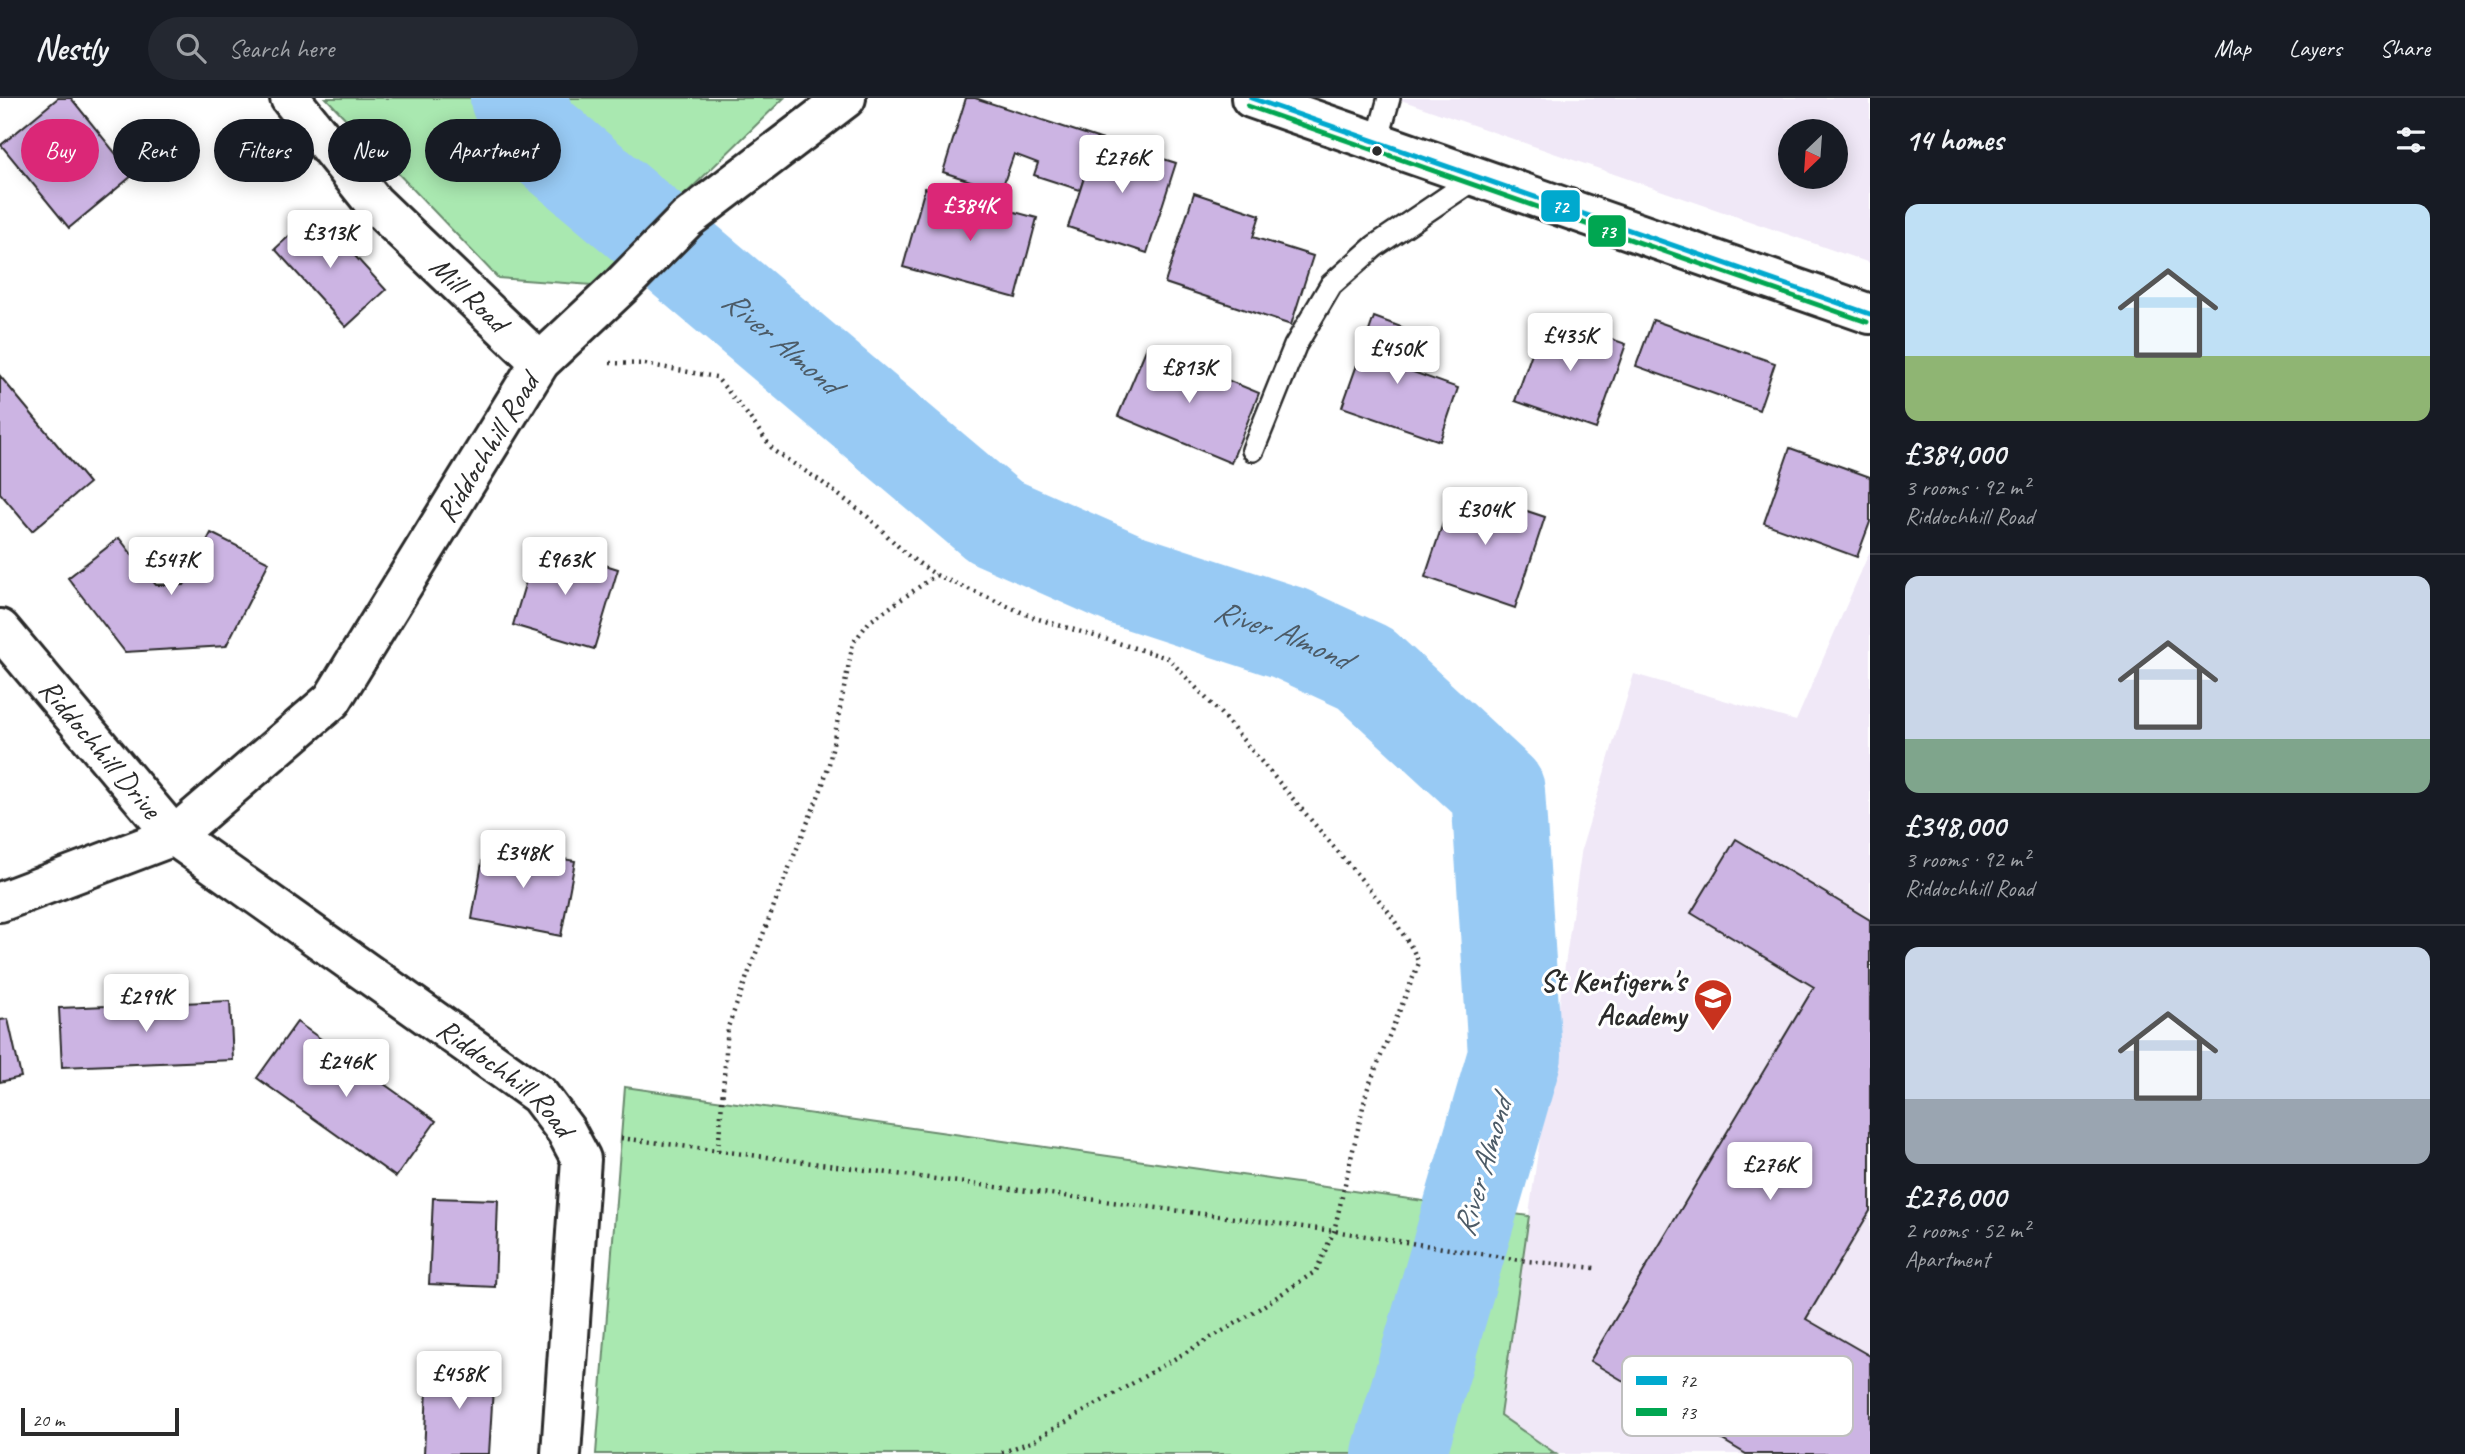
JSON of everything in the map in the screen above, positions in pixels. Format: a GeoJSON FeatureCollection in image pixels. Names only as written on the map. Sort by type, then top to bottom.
{"type":"FeatureCollection","features":[{"type":"Feature","properties":{"kind":"street","name":"Mill Road"},"geometry":{"type":"LineString","coordinates":[[290,98],[374,203],[540,362]]}},
{"type":"Feature","properties":{"kind":"street","name":"Riddochhill Road"},"geometry":{"type":"LineString","coordinates":[[0,902],[174,836],[332,700],[540,362],[687,219],[846,98]]}},
{"type":"Feature","properties":{"kind":"street"},"geometry":{"type":"LineString","coordinates":[[1251,98],[1870,314]]}},
{"type":"Feature","properties":{"kind":"street","name":"Riddochhill Drive"},"geometry":{"type":"LineString","coordinates":[[0,629],[174,836]]}},
{"type":"Feature","properties":{"kind":"street","name":"Riddochhill Road"},"geometry":{"type":"LineString","coordinates":[[174,836],[539,1095],[566,1131],[581,1160],[561,1454]]}},
{"type":"Feature","properties":{"kind":"lane"},"geometry":{"type":"LineString","coordinates":[[1377,142],[1389,98]]}},
{"type":"Feature","properties":{"kind":"lane"},"geometry":{"type":"LineString","coordinates":[[1253,450],[1295,346],[1331,285],[1375,246],[1477,177]]}},
{"type":"Feature","properties":{"kind":"path"},"geometry":{"type":"LineString","coordinates":[[540,362],[645,364],[716,377],[774,451],[819,480],[868,517],[907,555],[936,575],[1035,618],[1168,658],[1221,714],[1389,912],[1419,963],[1367,1090],[1334,1231],[1316,1271],[1245,1318],[1033,1441],[998,1454]]}},
{"type":"Feature","properties":{"kind":"path"},"geometry":{"type":"LineString","coordinates":[[718,1151],[728,1027],[822,788],[853,643],[869,622],[936,575]]}},
{"type":"Feature","properties":{"kind":"path"},"geometry":{"type":"LineString","coordinates":[[566,1131],[1334,1231],[1527,1261],[1595,1268]]}},
{"type":"Feature","properties":{"kind":"shaded area"},"geometry":{"type":"Polygon","coordinates":[[[1395,98],[1870,98],[1870,263],[1395,98]]]}},
{"type":"Feature","properties":{"kind":"shaded area","name":"St Kentigern's Academy"},"geometry":{"type":"Polygon","coordinates":[[[1870,551],[1870,1454],[1556,1454],[1500,1415],[1582,847],[1634,674],[1796,721],[1870,551]]]}},
{"type":"Feature","properties":{"kind":"green space"},"geometry":{"type":"Polygon","coordinates":[[[326,98],[784,98],[592,285],[498,278],[406,182],[411,182],[411,119],[346,119],[326,98]]]}},
{"type":"Feature","properties":{"kind":"green space"},"geometry":{"type":"Polygon","coordinates":[[[625,1087],[1529,1216],[1500,1415],[1556,1454],[596,1454],[625,1087]]]}},
{"type":"Feature","properties":{"kind":"building"},"geometry":{"type":"Polygon","coordinates":[[[58,98],[71,98],[88,119],[33,119],[58,98]]]}},
{"type":"Feature","properties":{"kind":"building"},"geometry":{"type":"Polygon","coordinates":[[[966,98],[975,98],[1097,138],[1080,190],[1034,175],[1038,163],[1014,154],[1001,191],[943,172],[966,98]]]}},
{"type":"Feature","properties":{"kind":"building"},"geometry":{"type":"Polygon","coordinates":[[[21,129],[21,169],[1,145],[21,129]]]}},
{"type":"Feature","properties":{"kind":"building"},"geometry":{"type":"Polygon","coordinates":[[[99,133],[113,150],[113,182],[125,182],[69,228],[31,182],[99,182],[99,133]]]}},
{"type":"Feature","properties":{"kind":"building"},"geometry":{"type":"Polygon","coordinates":[[[1097,138],[1176,163],[1147,253],[1068,227],[1097,138]]]}},
{"type":"Feature","properties":{"kind":"building"},"geometry":{"type":"Polygon","coordinates":[[[925,188],[1037,218],[1016,298],[903,267],[925,188]]]}},
{"type":"Feature","properties":{"kind":"building"},"geometry":{"type":"Polygon","coordinates":[[[1194,193],[1260,215],[1253,237],[1313,256],[1291,325],[1165,283],[1194,193]]]}},
{"type":"Feature","properties":{"kind":"building"},"geometry":{"type":"Polygon","coordinates":[[[315,212],[386,290],[346,327],[275,249],[315,212]]]}},
{"type":"Feature","properties":{"kind":"building"},"geometry":{"type":"Polygon","coordinates":[[[1545,316],[1626,344],[1596,429],[1515,401],[1545,316]]]}},
{"type":"Feature","properties":{"kind":"building"},"geometry":{"type":"Polygon","coordinates":[[[1374,317],[1412,331],[1399,367],[1458,388],[1440,441],[1342,407],[1374,317]]]}},
{"type":"Feature","properties":{"kind":"building"},"geometry":{"type":"Polygon","coordinates":[[[1653,320],[1775,363],[1759,410],[1636,366],[1653,320]]]}},
{"type":"Feature","properties":{"kind":"building"},"geometry":{"type":"Polygon","coordinates":[[[1147,347],[1259,393],[1231,463],[1118,416],[1147,347]]]}},
{"type":"Feature","properties":{"kind":"building"},"geometry":{"type":"Polygon","coordinates":[[[0,376],[89,483],[32,531],[0,493],[0,376]]]}},
{"type":"Feature","properties":{"kind":"building"},"geometry":{"type":"Polygon","coordinates":[[[1790,448],[1870,477],[1870,522],[1857,557],[1764,523],[1790,448]]]}},
{"type":"Feature","properties":{"kind":"building"},"geometry":{"type":"Polygon","coordinates":[[[1455,487],[1545,517],[1515,608],[1425,577],[1455,487]]]}},
{"type":"Feature","properties":{"kind":"building"},"geometry":{"type":"Polygon","coordinates":[[[211,533],[269,562],[226,646],[125,652],[68,578],[119,538],[156,585],[184,585],[211,533]]]}},
{"type":"Feature","properties":{"kind":"building"},"geometry":{"type":"Polygon","coordinates":[[[537,544],[618,569],[594,649],[513,625],[537,544]]]}},
{"type":"Feature","properties":{"kind":"building"},"geometry":{"type":"Polygon","coordinates":[[[1736,839],[1870,920],[1870,1211],[1806,1319],[1870,1356],[1870,1454],[1746,1454],[1716,1436],[1853,1436],[1853,1356],[1622,1356],[1622,1380],[1590,1361],[1814,987],[1691,913],[1736,839]]]}},
{"type":"Feature","properties":{"kind":"building"},"geometry":{"type":"Polygon","coordinates":[[[485,845],[575,861],[561,936],[472,919],[485,845]]]}},
{"type":"Feature","properties":{"kind":"building"},"geometry":{"type":"Polygon","coordinates":[[[230,1001],[233,1060],[62,1067],[59,1008],[230,1001]]]}},
{"type":"Feature","properties":{"kind":"building"},"geometry":{"type":"Polygon","coordinates":[[[8,1019],[21,1077],[0,1082],[0,1020],[8,1019]]]}},
{"type":"Feature","properties":{"kind":"building"},"geometry":{"type":"Polygon","coordinates":[[[297,1022],[436,1121],[396,1177],[257,1078],[297,1022]]]}},
{"type":"Feature","properties":{"kind":"building"},"geometry":{"type":"Polygon","coordinates":[[[433,1198],[498,1200],[495,1287],[429,1284],[433,1198]]]}},
{"type":"Feature","properties":{"kind":"building"},"geometry":{"type":"Polygon","coordinates":[[[428,1367],[494,1371],[489,1454],[424,1454],[428,1367]]]}},
{"type":"Feature","properties":{"kind":"waterway","name":"River Almond"},"geometry":{"type":"LineString","coordinates":[[517,98],[535,133],[994,521],[1127,580],[1289,633],[1365,668],[1498,791],[1515,1055],[1399,1454]]}},
{"type":"Feature","properties":{"kind":"transit line","name":"72"},"geometry":{"type":"LineString","coordinates":[[1251,98],[1870,314]]}},
{"type":"Feature","properties":{"kind":"transit line","name":"73"},"geometry":{"type":"LineString","coordinates":[[1248,106],[1867,322]]}},
{"type":"Feature","properties":{"kind":"place","name":"St Kentigern's Academy"},"geometry":{"type":"Point","coordinates":[1713,1032]}}]}
